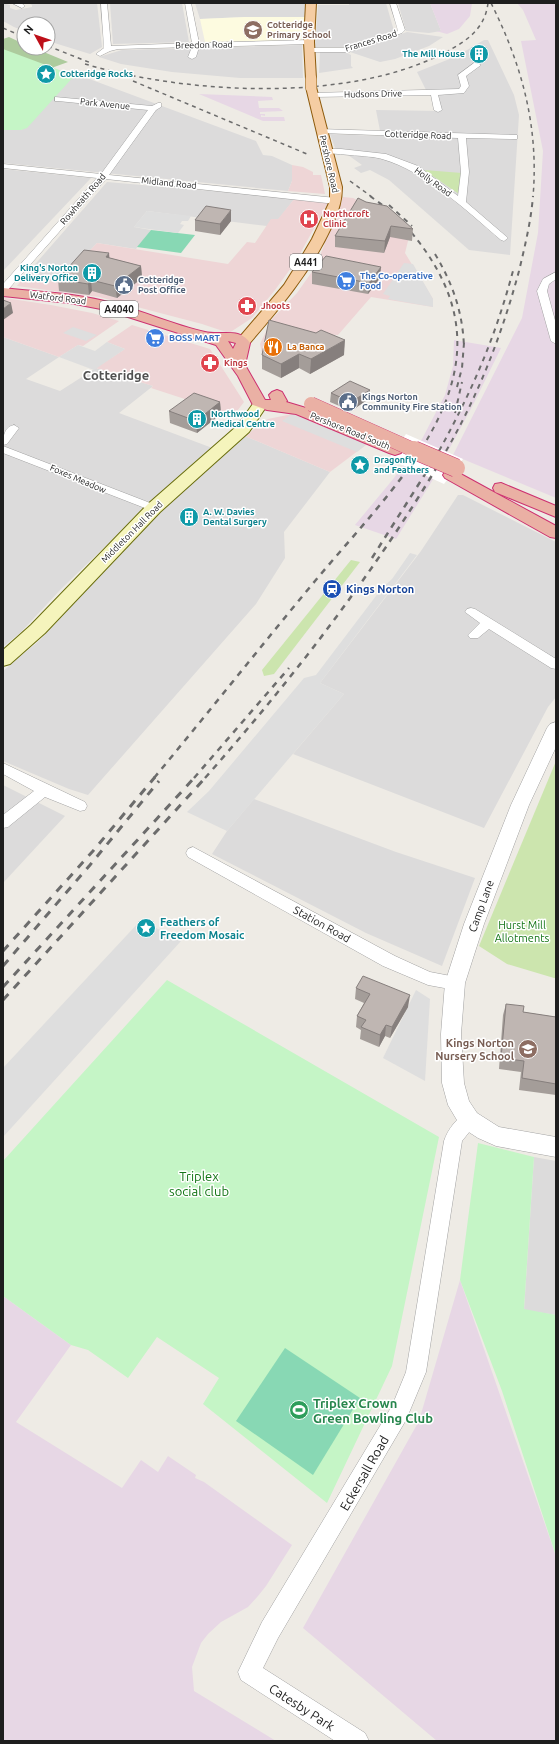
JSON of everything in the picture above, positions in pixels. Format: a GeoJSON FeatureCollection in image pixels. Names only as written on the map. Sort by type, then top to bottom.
{"type":"FeatureCollection","features":[{"type":"Feature","properties":{"kind":"highway","name":"Watford Road"},"geometry":{"type":"LineString","coordinates":[[3,291],[97,304],[204,336],[231,342]]}},
{"type":"Feature","properties":{"kind":"highway"},"geometry":{"type":"LineString","coordinates":[[231,342],[241,372],[266,399]]}},
{"type":"Feature","properties":{"kind":"highway","name":"Pershore Road South"},"geometry":{"type":"LineString","coordinates":[[266,399],[298,399],[430,456],[430,460],[556,533]]}},
{"type":"Feature","properties":{"kind":"highway","name":"Pershore Road South"},"geometry":{"type":"LineString","coordinates":[[266,399],[301,411],[395,450],[556,512]]}},
{"type":"Feature","properties":{"kind":"main road","name":"Pershore Road"},"geometry":{"type":"LineString","coordinates":[[231,342],[256,327],[290,287],[319,239],[336,201],[336,188],[311,87],[311,3]]}},
{"type":"Feature","properties":{"kind":"main road","name":"Middleton Hall Road"},"geometry":{"type":"LineString","coordinates":[[3,660],[38,629],[154,508],[243,429],[266,399]]}},
{"type":"Feature","properties":{"kind":"street"},"geometry":{"type":"LineString","coordinates":[[15,3],[22,6]]}},
{"type":"Feature","properties":{"kind":"street"},"geometry":{"type":"LineString","coordinates":[[104,3],[108,49]]}},
{"type":"Feature","properties":{"kind":"street"},"geometry":{"type":"LineString","coordinates":[[188,3],[196,45],[192,57]]}},
{"type":"Feature","properties":{"kind":"street","name":"Frances Road"},"geometry":{"type":"LineString","coordinates":[[310,46],[349,50],[400,32],[402,30],[392,3]]}},
{"type":"Feature","properties":{"kind":"street"},"geometry":{"type":"LineString","coordinates":[[125,54],[142,49],[143,46]]}},
{"type":"Feature","properties":{"kind":"street","name":"Breedon Road"},"geometry":{"type":"LineString","coordinates":[[100,54],[108,49],[143,46],[310,46]]}},
{"type":"Feature","properties":{"kind":"street","name":"Hudsons Drive"},"geometry":{"type":"LineString","coordinates":[[311,87],[434,93],[463,89],[465,86],[462,75],[477,64]]}},
{"type":"Feature","properties":{"kind":"street"},"geometry":{"type":"LineString","coordinates":[[434,93],[438,110]]}},
{"type":"Feature","properties":{"kind":"street","name":"Park Avenue"},"geometry":{"type":"LineString","coordinates":[[58,99],[156,107]]}},
{"type":"Feature","properties":{"kind":"street","name":"Rowheath Road"},"geometry":{"type":"LineString","coordinates":[[3,291],[104,176],[156,107]]}},
{"type":"Feature","properties":{"kind":"street","name":"Cotteridge Road"},"geometry":{"type":"LineString","coordinates":[[321,132],[514,137]]}},
{"type":"Feature","properties":{"kind":"street"},"geometry":{"type":"LineString","coordinates":[[462,136],[465,172],[462,203]]}},
{"type":"Feature","properties":{"kind":"street","name":"Holly Road"},"geometry":{"type":"LineString","coordinates":[[326,151],[341,151],[377,156],[415,168],[462,203],[504,238]]}},
{"type":"Feature","properties":{"kind":"street","name":"Midland Road"},"geometry":{"type":"LineString","coordinates":[[3,166],[336,201]]}},
{"type":"Feature","properties":{"kind":"street"},"geometry":{"type":"LineString","coordinates":[[556,275],[547,279],[543,284],[542,291],[554,327],[556,341]]}},
{"type":"Feature","properties":{"kind":"street"},"geometry":{"type":"LineString","coordinates":[[3,442],[14,428]]}},
{"type":"Feature","properties":{"kind":"street","name":"Foxes Meadow"},"geometry":{"type":"LineString","coordinates":[[3,449],[154,508]]}},
{"type":"Feature","properties":{"kind":"street"},"geometry":{"type":"LineString","coordinates":[[471,612],[556,665]]}},
{"type":"Feature","properties":{"kind":"street"},"geometry":{"type":"LineString","coordinates":[[474,634],[488,623]]}},
{"type":"Feature","properties":{"kind":"street","name":"Camp Lane"},"geometry":{"type":"LineString","coordinates":[[469,1120],[459,1105],[453,1083],[451,1034],[455,983],[474,924],[520,805],[556,728]]}},
{"type":"Feature","properties":{"kind":"street"},"geometry":{"type":"LineString","coordinates":[[3,768],[44,790],[80,806]]}},
{"type":"Feature","properties":{"kind":"street"},"geometry":{"type":"LineString","coordinates":[[3,823],[44,790]]}},
{"type":"Feature","properties":{"kind":"street","name":"Station Road"},"geometry":{"type":"LineString","coordinates":[[193,853],[389,961],[428,978],[455,983]]}},
{"type":"Feature","properties":{"kind":"street"},"geometry":{"type":"LineString","coordinates":[[469,1120],[496,1136],[556,1147]]}},
{"type":"Feature","properties":{"kind":"street","name":"Eckersall Road"},"geometry":{"type":"LineString","coordinates":[[249,1672],[270,1630],[375,1455],[407,1396],[416,1372],[424,1334],[454,1138],[469,1120]]}},
{"type":"Feature","properties":{"kind":"street","name":"Catesby Park"},"geometry":{"type":"LineString","coordinates":[[249,1672],[357,1741]]}},
{"type":"Feature","properties":{"kind":"shaded area"},"geometry":{"type":"Polygon","coordinates":[[[3,3],[10,5],[10,8],[16,10],[32,7],[32,5],[28,3],[97,3],[102,47],[90,54],[56,43],[56,16],[16,16],[16,28],[3,21],[3,3]]]}},
{"type":"Feature","properties":{"kind":"shaded area"},"geometry":{"type":"Polygon","coordinates":[[[110,3],[182,3],[189,42],[113,44],[110,3]]]}},
{"type":"Feature","properties":{"kind":"shaded area"},"geometry":{"type":"Polygon","coordinates":[[[195,3],[307,3],[305,17],[200,19],[195,3]]]}},
{"type":"Feature","properties":{"kind":"shaded area"},"geometry":{"type":"Polygon","coordinates":[[[349,3],[386,3],[394,31],[343,47],[315,47],[318,5],[349,5],[349,3]]]}},
{"type":"Feature","properties":{"kind":"shaded area"},"geometry":{"type":"Polygon","coordinates":[[[398,3],[430,3],[441,31],[429,33],[406,31],[398,3]]]}},
{"type":"Feature","properties":{"kind":"shaded area"},"geometry":{"type":"Polygon","coordinates":[[[430,3],[472,3],[470,16],[459,29],[447,34],[436,31],[441,31],[430,3]]]}},
{"type":"Feature","properties":{"kind":"shaded area"},"geometry":{"type":"Polygon","coordinates":[[[517,3],[556,3],[556,498],[453,455],[522,318],[538,233],[543,151],[521,41],[536,40],[523,10],[517,3]]]}},
{"type":"Feature","properties":{"kind":"shaded area","name":"Cotteridge Primary School"},"geometry":{"type":"Polygon","coordinates":[[[305,17],[301,40],[205,42],[200,19],[305,17]]]}},
{"type":"Feature","properties":{"kind":"shaded area"},"geometry":{"type":"Polygon","coordinates":[[[407,32],[443,37],[429,46],[395,59],[380,62],[350,52],[407,32]]]}},
{"type":"Feature","properties":{"kind":"shaded area"},"geometry":{"type":"Polygon","coordinates":[[[484,40],[488,40],[514,95],[519,115],[510,255],[469,250],[389,180],[370,170],[361,173],[354,168],[362,165],[335,148],[330,134],[381,136],[376,110],[440,111],[438,90],[426,90],[417,72],[457,56],[484,40]]]}},
{"type":"Feature","properties":{"kind":"shaded area"},"geometry":{"type":"Polygon","coordinates":[[[302,45],[303,78],[240,78],[172,72],[121,64],[99,57],[122,50],[302,45]]]}},
{"type":"Feature","properties":{"kind":"shaded area"},"geometry":{"type":"Polygon","coordinates":[[[320,52],[345,52],[351,55],[351,66],[353,68],[319,73],[320,52]]]}},
{"type":"Feature","properties":{"kind":"shaded area"},"geometry":{"type":"Polygon","coordinates":[[[76,74],[256,141],[263,155],[272,156],[292,165],[292,181],[288,191],[3,163],[3,130],[21,130],[76,74]]]}},
{"type":"Feature","properties":{"kind":"shaded area"},"geometry":{"type":"Polygon","coordinates":[[[199,94],[272,97],[273,100],[258,101],[259,108],[279,108],[283,111],[260,112],[260,114],[265,114],[265,116],[261,115],[261,117],[284,117],[285,121],[263,121],[199,94]]]}},
{"type":"Feature","properties":{"kind":"shaded area"},"geometry":{"type":"Polygon","coordinates":[[[292,165],[303,167],[313,172],[313,175],[321,175],[325,194],[288,191],[292,181],[292,165]]]}},
{"type":"Feature","properties":{"kind":"shaded area"},"geometry":{"type":"Polygon","coordinates":[[[3,169],[91,178],[3,271],[3,169]]]}},
{"type":"Feature","properties":{"kind":"shaded area"},"geometry":{"type":"Polygon","coordinates":[[[107,182],[295,198],[278,220],[271,220],[267,226],[147,211],[134,227],[151,230],[136,249],[97,243],[59,283],[24,277],[107,182]]]}},
{"type":"Feature","properties":{"kind":"shaded area"},"geometry":{"type":"Polygon","coordinates":[[[343,197],[353,198],[387,215],[409,237],[405,253],[433,299],[433,307],[371,297],[338,335],[315,334],[263,358],[260,344],[272,319],[297,293],[316,266],[343,197]]]}},
{"type":"Feature","properties":{"kind":"shaded area"},"geometry":{"type":"Polygon","coordinates":[[[295,198],[329,201],[296,261],[275,290],[252,318],[229,333],[202,324],[99,297],[17,286],[24,277],[59,283],[97,243],[228,264],[247,242],[255,243],[271,219],[278,219],[295,198]]]}},
{"type":"Feature","properties":{"kind":"shaded area"},"geometry":{"type":"Polygon","coordinates":[[[147,211],[191,216],[188,221],[182,221],[180,224],[184,225],[178,233],[134,227],[147,211]]]}},
{"type":"Feature","properties":{"kind":"shaded area"},"geometry":{"type":"Polygon","coordinates":[[[404,263],[413,264],[433,299],[433,307],[388,299],[390,296],[383,294],[404,263]]]}},
{"type":"Feature","properties":{"kind":"shaded area"},"geometry":{"type":"Polygon","coordinates":[[[5,298],[92,313],[119,321],[83,346],[78,345],[59,357],[3,337],[3,300],[5,298]]]}},
{"type":"Feature","properties":{"kind":"shaded area"},"geometry":{"type":"Polygon","coordinates":[[[132,325],[210,349],[244,402],[234,415],[151,388],[153,386],[96,368],[125,349],[107,342],[132,325]]]}},
{"type":"Feature","properties":{"kind":"shaded area"},"geometry":{"type":"Polygon","coordinates":[[[73,327],[97,335],[86,341],[63,333],[73,327]]]}},
{"type":"Feature","properties":{"kind":"shaded area"},"geometry":{"type":"Polygon","coordinates":[[[3,337],[59,357],[26,379],[60,391],[96,368],[153,386],[119,413],[215,449],[120,532],[61,589],[21,632],[3,647],[3,337]]]}},
{"type":"Feature","properties":{"kind":"shaded area"},"geometry":{"type":"Polygon","coordinates":[[[454,340],[501,348],[474,403],[432,481],[396,539],[355,525],[394,478],[422,439],[445,395],[453,366],[454,340]]]}},
{"type":"Feature","properties":{"kind":"shaded area"},"geometry":{"type":"Polygon","coordinates":[[[107,342],[125,349],[94,370],[59,357],[78,345],[95,351],[107,342]]]}},
{"type":"Feature","properties":{"kind":"shaded area"},"geometry":{"type":"Polygon","coordinates":[[[292,414],[367,444],[330,472],[245,436],[268,419],[292,414]]]}},
{"type":"Feature","properties":{"kind":"shaded area"},"geometry":{"type":"Polygon","coordinates":[[[292,414],[367,444],[357,452],[282,421],[292,414]]]}},
{"type":"Feature","properties":{"kind":"shaded area"},"geometry":{"type":"Polygon","coordinates":[[[245,436],[330,472],[284,532],[285,558],[256,604],[88,795],[69,789],[3,761],[3,671],[40,640],[169,503],[245,436]]]}},
{"type":"Feature","properties":{"kind":"shaded area"},"geometry":{"type":"Polygon","coordinates":[[[458,495],[463,495],[556,542],[556,697],[548,707],[484,828],[293,754],[344,694],[320,683],[421,551],[458,495]]]}},
{"type":"Feature","properties":{"kind":"shaded area"},"geometry":{"type":"Polygon","coordinates":[[[410,553],[417,555],[320,683],[344,694],[227,831],[187,812],[209,791],[304,678],[316,675],[382,588],[392,579],[410,553]]]}},
{"type":"Feature","properties":{"kind":"shaded area"},"geometry":{"type":"Polygon","coordinates":[[[3,785],[65,816],[3,883],[3,785]]]}},
{"type":"Feature","properties":{"kind":"shaded area"},"geometry":{"type":"Polygon","coordinates":[[[254,799],[396,852],[475,878],[442,966],[366,933],[212,854],[227,831],[254,799]]]}},
{"type":"Feature","properties":{"kind":"shaded area"},"geometry":{"type":"Polygon","coordinates":[[[141,920],[181,941],[3,1137],[3,1068],[141,920]]]}},
{"type":"Feature","properties":{"kind":"shaded area"},"geometry":{"type":"Polygon","coordinates":[[[416,990],[430,999],[425,1081],[383,1058],[416,990]]]}},
{"type":"Feature","properties":{"kind":"shaded area"},"geometry":{"type":"Polygon","coordinates":[[[534,1157],[556,1161],[556,1315],[524,1310],[534,1157]]]}},
{"type":"Feature","properties":{"kind":"shaded area"},"geometry":{"type":"Polygon","coordinates":[[[460,1280],[556,1556],[556,1741],[437,1741],[303,1628],[419,1421],[460,1280]]]}},
{"type":"Feature","properties":{"kind":"shaded area"},"geometry":{"type":"Polygon","coordinates":[[[3,1296],[71,1345],[16,1422],[122,1488],[141,1460],[158,1472],[168,1456],[196,1475],[195,1478],[204,1482],[292,1545],[266,1586],[248,1607],[221,1622],[208,1634],[201,1643],[192,1667],[194,1691],[276,1741],[3,1741],[3,1296]]]}},
{"type":"Feature","properties":{"kind":"green space"},"geometry":{"type":"Polygon","coordinates":[[[9,37],[16,40],[16,56],[53,56],[68,62],[32,75],[3,75],[3,39],[9,37]]]}},
{"type":"Feature","properties":{"kind":"green space"},"geometry":{"type":"Polygon","coordinates":[[[3,49],[16,54],[16,56],[22,56],[62,71],[76,74],[27,128],[21,130],[3,130],[3,49]]]}},
{"type":"Feature","properties":{"kind":"green space"},"geometry":{"type":"Polygon","coordinates":[[[424,170],[462,173],[459,194],[424,170]]]}},
{"type":"Feature","properties":{"kind":"green space"},"geometry":{"type":"Polygon","coordinates":[[[151,230],[195,235],[181,253],[137,247],[151,230]]]}},
{"type":"Feature","properties":{"kind":"green space"},"geometry":{"type":"Polygon","coordinates":[[[351,560],[360,562],[274,674],[264,676],[262,670],[351,560]]]}},
{"type":"Feature","properties":{"kind":"green space","name":"Hurst Mill Allotments"},"geometry":{"type":"Polygon","coordinates":[[[556,761],[556,978],[554,978],[507,964],[479,946],[556,761]]]}},
{"type":"Feature","properties":{"kind":"green space","name":"Triplex social club"},"geometry":{"type":"Polygon","coordinates":[[[167,980],[439,1137],[392,1366],[327,1503],[203,1404],[219,1378],[157,1337],[128,1378],[88,1350],[71,1345],[3,1296],[3,1161],[167,980]]]}},
{"type":"Feature","properties":{"kind":"green space"},"geometry":{"type":"Polygon","coordinates":[[[478,1143],[534,1157],[524,1309],[556,1315],[556,1556],[502,1391],[460,1280],[478,1143]]]}},
{"type":"Feature","properties":{"kind":"green space","name":"Triplex Crown Green Bowling Club"},"geometry":{"type":"Polygon","coordinates":[[[285,1348],[360,1398],[313,1475],[236,1421],[285,1348]]]}},
{"type":"Feature","properties":{"kind":"pier"},"geometry":{"type":"Polygon","coordinates":[[[406,434],[463,459],[444,484],[389,459],[406,434]]]}},
{"type":"Feature","properties":{"kind":"building"},"geometry":{"type":"Polygon","coordinates":[[[358,198],[366,202],[387,206],[413,229],[391,226],[385,241],[335,236],[358,198]]]}},
{"type":"Feature","properties":{"kind":"building"},"geometry":{"type":"Polygon","coordinates":[[[206,206],[231,210],[220,224],[195,220],[206,206]]]}},
{"type":"Feature","properties":{"kind":"building"},"geometry":{"type":"Polygon","coordinates":[[[84,250],[109,253],[106,257],[141,266],[115,286],[91,280],[88,284],[58,279],[84,250]]]}},
{"type":"Feature","properties":{"kind":"building"},"geometry":{"type":"Polygon","coordinates":[[[326,256],[381,267],[369,283],[312,272],[326,256]]]}},
{"type":"Feature","properties":{"kind":"building"},"geometry":{"type":"Polygon","coordinates":[[[3,300],[11,303],[3,309],[3,300]]]}},
{"type":"Feature","properties":{"kind":"building"},"geometry":{"type":"Polygon","coordinates":[[[269,320],[316,333],[321,330],[345,340],[311,359],[299,354],[281,364],[262,355],[269,320]]]}},
{"type":"Feature","properties":{"kind":"building"},"geometry":{"type":"Polygon","coordinates":[[[350,381],[370,390],[351,402],[331,393],[350,381]]]}},
{"type":"Feature","properties":{"kind":"building"},"geometry":{"type":"Polygon","coordinates":[[[194,393],[220,402],[196,421],[169,411],[194,393]]]}},
{"type":"Feature","properties":{"kind":"building"},"geometry":{"type":"Polygon","coordinates":[[[363,976],[410,995],[392,1027],[386,1025],[380,1035],[361,1027],[366,1020],[357,1016],[370,994],[356,988],[363,976]]]}},
{"type":"Feature","properties":{"kind":"building","name":"Kings Norton Nursery School"},"geometry":{"type":"Polygon","coordinates":[[[506,1004],[524,1006],[523,1012],[556,1017],[556,1084],[522,1078],[524,1061],[501,1058],[506,1004]]]}},
{"type":"Feature","properties":{"kind":"railway"},"geometry":{"type":"LineString","coordinates":[[85,64],[126,74],[170,82],[217,87],[265,89],[313,87],[360,80],[403,70],[442,54],[458,45],[478,28],[483,21],[488,3]]}},
{"type":"Feature","properties":{"kind":"railway"},"geometry":{"type":"LineString","coordinates":[[491,3],[511,50],[526,97],[531,121],[533,146],[533,197]]}},
{"type":"Feature","properties":{"kind":"railway"},"geometry":{"type":"LineString","coordinates":[[3,28],[16,34]]}},
{"type":"Feature","properties":{"kind":"railway"},"geometry":{"type":"LineString","coordinates":[[56,49],[91,63]]}},
{"type":"Feature","properties":{"kind":"railway"},"geometry":{"type":"LineString","coordinates":[[133,81],[307,154]]}},
{"type":"Feature","properties":{"kind":"railway"},"geometry":{"type":"LineString","coordinates":[[350,181],[372,197]]}},
{"type":"Feature","properties":{"kind":"railway"},"geometry":{"type":"LineString","coordinates":[[370,196],[392,212]]}},
{"type":"Feature","properties":{"kind":"railway"},"geometry":{"type":"LineString","coordinates":[[446,451],[479,386],[505,318],[519,271],[529,224],[533,196]]}},
{"type":"Feature","properties":{"kind":"railway"},"geometry":{"type":"LineString","coordinates":[[389,205],[412,226]]}},
{"type":"Feature","properties":{"kind":"railway"},"geometry":{"type":"LineString","coordinates":[[405,225],[427,253],[443,280],[453,308],[457,335],[456,363],[449,391],[437,421],[420,451]]}},
{"type":"Feature","properties":{"kind":"railway"},"geometry":{"type":"LineString","coordinates":[[435,254],[447,276],[456,299],[462,323],[464,345]]}},
{"type":"Feature","properties":{"kind":"railway"},"geometry":{"type":"LineString","coordinates":[[439,451],[463,406],[482,362],[499,316],[514,267]]}},
{"type":"Feature","properties":{"kind":"railway"},"geometry":{"type":"LineString","coordinates":[[457,387],[462,368],[464,345]]}},
{"type":"Feature","properties":{"kind":"railway"},"geometry":{"type":"LineString","coordinates":[[455,413],[462,382]]}},
{"type":"Feature","properties":{"kind":"railway"},"geometry":{"type":"LineString","coordinates":[[154,778],[315,581],[383,501],[421,450]]}},
{"type":"Feature","properties":{"kind":"railway"},"geometry":{"type":"LineString","coordinates":[[432,463],[439,450]]}},
{"type":"Feature","properties":{"kind":"railway"},"geometry":{"type":"LineString","coordinates":[[205,778],[271,700],[334,620],[421,494],[447,450]]}},
{"type":"Feature","properties":{"kind":"railway"},"geometry":{"type":"LineString","coordinates":[[372,558],[432,463]]}},
{"type":"Feature","properties":{"kind":"railway"},"geometry":{"type":"LineString","coordinates":[[194,778],[289,668]]}},
{"type":"Feature","properties":{"kind":"railway"},"geometry":{"type":"LineString","coordinates":[[3,951],[93,851],[155,777]]}},
{"type":"Feature","properties":{"kind":"railway"},"geometry":{"type":"LineString","coordinates":[[3,987],[195,777]]}},
{"type":"Feature","properties":{"kind":"railway"},"geometry":{"type":"LineString","coordinates":[[3,1000],[206,777]]}},
{"type":"Feature","properties":{"kind":"railway"},"geometry":{"type":"LineString","coordinates":[[3,966],[90,865],[159,781]]}},
{"type":"Feature","properties":{"kind":"place","name":"Cotteridge Primary School"},"geometry":{"type":"Point","coordinates":[253,30]}},
{"type":"Feature","properties":{"kind":"place","name":"The Mill House"},"geometry":{"type":"Point","coordinates":[479,54]}},
{"type":"Feature","properties":{"kind":"place","name":"Cotteridge Rocks"},"geometry":{"type":"Point","coordinates":[46,74]}},
{"type":"Feature","properties":{"kind":"place","name":"Northcroft Clinic"},"geometry":{"type":"Point","coordinates":[309,219]}},
{"type":"Feature","properties":{"kind":"place","name":"King's Norton Delivery Office"},"geometry":{"type":"Point","coordinates":[92,273]}},
{"type":"Feature","properties":{"kind":"place","name":"The Co-operative Food"},"geometry":{"type":"Point","coordinates":[346,281]}},
{"type":"Feature","properties":{"kind":"place","name":"Cotteridge Post Office"},"geometry":{"type":"Point","coordinates":[124,285]}},
{"type":"Feature","properties":{"kind":"place","name":"Jhoots"},"geometry":{"type":"Point","coordinates":[247,306]}},
{"type":"Feature","properties":{"kind":"place","name":"BOSS MART"},"geometry":{"type":"Point","coordinates":[155,338]}},
{"type":"Feature","properties":{"kind":"place","name":"La Banca"},"geometry":{"type":"Point","coordinates":[273,347]}},
{"type":"Feature","properties":{"kind":"place","name":"Kings"},"geometry":{"type":"Point","coordinates":[210,363]}},
{"type":"Feature","properties":{"kind":"place","name":"Kings Norton Community Fire Station"},"geometry":{"type":"Point","coordinates":[348,402]}},
{"type":"Feature","properties":{"kind":"place","name":"Northwood Medical Centre"},"geometry":{"type":"Point","coordinates":[197,419]}},
{"type":"Feature","properties":{"kind":"place","name":"Dragonfly and Feathers"},"geometry":{"type":"Point","coordinates":[360,465]}},
{"type":"Feature","properties":{"kind":"place","name":"A. W. Davies Dental Surgery"},"geometry":{"type":"Point","coordinates":[189,517]}},
{"type":"Feature","properties":{"kind":"place","name":"Kings Norton"},"geometry":{"type":"Point","coordinates":[332,589]}},
{"type":"Feature","properties":{"kind":"place","name":"Feathers of Freedom Mosaic"},"geometry":{"type":"Point","coordinates":[146,928]}},
{"type":"Feature","properties":{"kind":"place","name":"Kings Norton Nursery School"},"geometry":{"type":"Point","coordinates":[528,1049]}},
{"type":"Feature","properties":{"kind":"place","name":"Triplex Crown Green Bowling Club"},"geometry":{"type":"Point","coordinates":[299,1410]}},
{"type":"Feature","properties":{"kind":"district","name":"Cotteridge"},"geometry":{"type":"Point","coordinates":[116,375]}}]}
